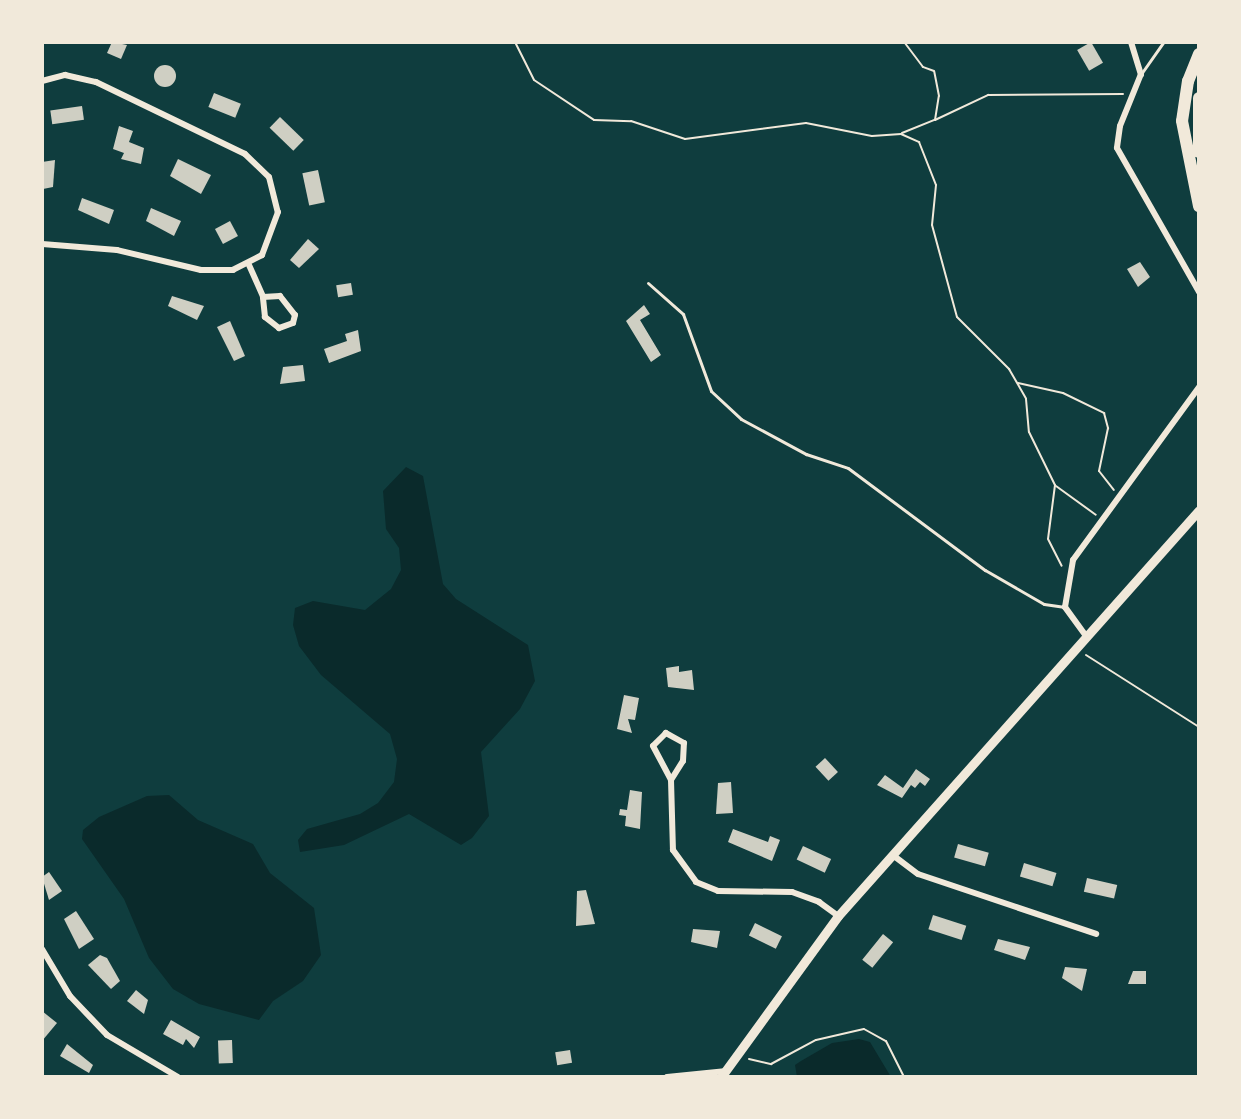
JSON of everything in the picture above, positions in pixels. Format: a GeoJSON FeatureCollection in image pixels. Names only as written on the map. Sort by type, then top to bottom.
{"type":"FeatureCollection","features":[{"type":"Feature","properties":{"kind":"highway"},"geometry":{"type":"LineString","coordinates":[[1199,54],[1188,81],[1182,121],[1199,206]]}},
{"type":"Feature","properties":{"kind":"highway"},"geometry":{"type":"LineString","coordinates":[[1199,98],[1199,152]]}},
{"type":"Feature","properties":{"kind":"main road"},"geometry":{"type":"LineString","coordinates":[[724,1074],[838,916],[1199,510]]}},
{"type":"Feature","properties":{"kind":"street"},"geometry":{"type":"LineString","coordinates":[[1131,42],[1141,74],[1117,138],[1120,159],[1199,292]]}},
{"type":"Feature","properties":{"kind":"street"},"geometry":{"type":"LineString","coordinates":[[42,81],[65,75],[96,82],[255,160],[274,190],[278,212],[267,248],[249,265],[201,270],[117,250],[42,244]]}},
{"type":"Feature","properties":{"kind":"street"},"geometry":{"type":"LineString","coordinates":[[249,265],[263,297],[270,324],[279,328],[293,323],[294,308],[288,301],[263,297]]}},
{"type":"Feature","properties":{"kind":"street"},"geometry":{"type":"LineString","coordinates":[[1086,636],[1065,607],[1068,573],[1099,518],[1199,387]]}},
{"type":"Feature","properties":{"kind":"street"},"geometry":{"type":"LineString","coordinates":[[671,780],[683,761],[684,743],[666,733],[653,746],[671,780],[673,850],[696,882],[718,891],[792,892],[819,902],[838,916]]}},
{"type":"Feature","properties":{"kind":"street"},"geometry":{"type":"LineString","coordinates":[[894,856],[918,874],[1096,934]]}},
{"type":"Feature","properties":{"kind":"street"},"geometry":{"type":"LineString","coordinates":[[42,949],[70,996],[107,1035],[178,1077]]}},
{"type":"Feature","properties":{"kind":"street"},"geometry":{"type":"LineString","coordinates":[[667,1077],[724,1074]]}},
{"type":"Feature","properties":{"kind":"lane"},"geometry":{"type":"LineString","coordinates":[[1141,74],[1163,42]]}},
{"type":"Feature","properties":{"kind":"lane"},"geometry":{"type":"LineString","coordinates":[[648,283],[683,314],[711,391],[734,413],[788,445],[848,468],[985,570],[1044,604],[1065,607]]}},
{"type":"Feature","properties":{"kind":"path"},"geometry":{"type":"LineString","coordinates":[[515,42],[534,80],[594,120],[631,121],[685,139],[806,123],[872,136],[901,134],[988,95],[1133,93]]}},
{"type":"Feature","properties":{"kind":"path"},"geometry":{"type":"LineString","coordinates":[[904,42],[937,77],[935,120]]}},
{"type":"Feature","properties":{"kind":"path"},"geometry":{"type":"LineString","coordinates":[[901,134],[919,142],[929,158],[936,185],[932,225],[957,317],[1018,383],[1026,399],[1029,432],[1055,485],[1099,518]]}},
{"type":"Feature","properties":{"kind":"path"},"geometry":{"type":"LineString","coordinates":[[1018,383],[1063,393],[1104,413],[1108,428],[1099,471],[1118,494]]}},
{"type":"Feature","properties":{"kind":"path"},"geometry":{"type":"LineString","coordinates":[[1055,485],[1049,548],[1068,573]]}},
{"type":"Feature","properties":{"kind":"path"},"geometry":{"type":"LineString","coordinates":[[1078,645],[1123,682],[1199,727]]}},
{"type":"Feature","properties":{"kind":"path"},"geometry":{"type":"LineString","coordinates":[[739,1053],[757,1064],[771,1064],[816,1040],[864,1029],[886,1041],[904,1077]]}},
{"type":"Feature","properties":{"kind":"water"},"geometry":{"type":"Polygon","coordinates":[[[406,467],[423,476],[443,584],[456,599],[528,645],[535,681],[520,709],[481,752],[489,816],[472,838],[461,845],[409,814],[344,845],[300,852],[298,840],[307,829],[360,814],[378,803],[394,782],[397,759],[390,734],[321,675],[299,646],[293,625],[295,608],[313,601],[365,610],[391,589],[401,570],[399,548],[386,529],[383,491],[406,467]]]}},
{"type":"Feature","properties":{"kind":"water"},"geometry":{"type":"Polygon","coordinates":[[[169,795],[198,820],[253,844],[270,873],[314,908],[321,955],[303,981],[273,1001],[259,1020],[199,1004],[173,989],[149,958],[124,899],[82,839],[83,830],[99,817],[147,796],[169,795]]]}},
{"type":"Feature","properties":{"kind":"water"},"geometry":{"type":"Polygon","coordinates":[[[859,1039],[870,1042],[891,1077],[797,1077],[795,1065],[801,1061],[832,1043],[859,1039]]]}},
{"type":"Feature","properties":{"kind":"building"},"geometry":{"type":"Polygon","coordinates":[[[112,42],[127,45],[121,59],[107,53],[112,42]]]}},
{"type":"Feature","properties":{"kind":"building"},"geometry":{"type":"Polygon","coordinates":[[[1091,42],[1103,63],[1089,71],[1077,50],[1091,42]]]}},
{"type":"Feature","properties":{"kind":"building"},"geometry":{"type":"Polygon","coordinates":[[[165,65],[173,68],[176,76],[173,84],[165,87],[157,84],[154,76],[157,68],[165,65]]]}},
{"type":"Feature","properties":{"kind":"building"},"geometry":{"type":"Polygon","coordinates":[[[214,93],[241,104],[235,118],[208,107],[214,93]]]}},
{"type":"Feature","properties":{"kind":"building"},"geometry":{"type":"Polygon","coordinates":[[[82,106],[84,120],[52,124],[50,110],[82,106]]]}},
{"type":"Feature","properties":{"kind":"building"},"geometry":{"type":"Polygon","coordinates":[[[280,117],[304,140],[293,151],[270,128],[280,117]]]}},
{"type":"Feature","properties":{"kind":"building"},"geometry":{"type":"Polygon","coordinates":[[[119,126],[133,131],[129,142],[144,148],[141,164],[121,159],[124,153],[113,149],[119,126]]]}},
{"type":"Feature","properties":{"kind":"building"},"geometry":{"type":"Polygon","coordinates":[[[178,159],[211,175],[201,194],[170,176],[178,159]]]}},
{"type":"Feature","properties":{"kind":"building"},"geometry":{"type":"Polygon","coordinates":[[[55,160],[53,187],[43,189],[42,162],[55,160]]]}},
{"type":"Feature","properties":{"kind":"building"},"geometry":{"type":"Polygon","coordinates":[[[318,170],[325,202],[309,206],[302,173],[318,170]]]}},
{"type":"Feature","properties":{"kind":"building"},"geometry":{"type":"Polygon","coordinates":[[[82,198],[114,210],[109,224],[78,210],[82,198]]]}},
{"type":"Feature","properties":{"kind":"building"},"geometry":{"type":"Polygon","coordinates":[[[151,208],[181,221],[174,236],[146,221],[151,208]]]}},
{"type":"Feature","properties":{"kind":"building"},"geometry":{"type":"Polygon","coordinates":[[[230,221],[238,236],[223,244],[215,229],[230,221]]]}},
{"type":"Feature","properties":{"kind":"building"},"geometry":{"type":"Polygon","coordinates":[[[308,239],[319,249],[299,268],[290,260],[308,239]]]}},
{"type":"Feature","properties":{"kind":"building"},"geometry":{"type":"Polygon","coordinates":[[[1140,262],[1150,277],[1138,287],[1127,269],[1140,262]]]}},
{"type":"Feature","properties":{"kind":"building"},"geometry":{"type":"Polygon","coordinates":[[[351,283],[353,295],[338,297],[336,285],[351,283]]]}},
{"type":"Feature","properties":{"kind":"building"},"geometry":{"type":"Polygon","coordinates":[[[172,296],[204,306],[197,320],[168,306],[172,296]]]}},
{"type":"Feature","properties":{"kind":"building"},"geometry":{"type":"Polygon","coordinates":[[[644,305],[650,314],[640,320],[661,355],[651,362],[626,321],[644,305]]]}},
{"type":"Feature","properties":{"kind":"building"},"geometry":{"type":"Polygon","coordinates":[[[230,321],[245,356],[234,361],[217,327],[230,321]]]}},
{"type":"Feature","properties":{"kind":"building"},"geometry":{"type":"Polygon","coordinates":[[[358,330],[361,351],[329,363],[324,349],[347,341],[345,334],[358,330]]]}},
{"type":"Feature","properties":{"kind":"building"},"geometry":{"type":"Polygon","coordinates":[[[303,365],[305,381],[280,384],[283,367],[303,365]]]}},
{"type":"Feature","properties":{"kind":"building"},"geometry":{"type":"Polygon","coordinates":[[[679,666],[679,672],[692,670],[694,690],[668,687],[666,668],[679,666]]]}},
{"type":"Feature","properties":{"kind":"building"},"geometry":{"type":"Polygon","coordinates":[[[624,695],[639,698],[635,720],[628,719],[632,733],[617,729],[624,695]]]}},
{"type":"Feature","properties":{"kind":"building"},"geometry":{"type":"Polygon","coordinates":[[[825,758],[838,772],[828,781],[815,767],[825,758]]]}},
{"type":"Feature","properties":{"kind":"building"},"geometry":{"type":"Polygon","coordinates":[[[916,769],[930,779],[925,786],[920,782],[915,788],[911,785],[902,798],[877,785],[885,775],[903,788],[916,769]]]}},
{"type":"Feature","properties":{"kind":"building"},"geometry":{"type":"Polygon","coordinates":[[[731,782],[733,813],[716,814],[718,783],[731,782]]]}},
{"type":"Feature","properties":{"kind":"building"},"geometry":{"type":"Polygon","coordinates":[[[630,790],[642,792],[640,829],[625,826],[626,816],[619,815],[620,809],[627,810],[630,790]]]}},
{"type":"Feature","properties":{"kind":"building"},"geometry":{"type":"Polygon","coordinates":[[[733,829],[768,842],[770,836],[780,840],[772,861],[728,842],[733,829]]]}},
{"type":"Feature","properties":{"kind":"building"},"geometry":{"type":"Polygon","coordinates":[[[958,844],[989,853],[985,866],[954,857],[958,844]]]}},
{"type":"Feature","properties":{"kind":"building"},"geometry":{"type":"Polygon","coordinates":[[[803,846],[831,859],[825,873],[797,860],[803,846]]]}},
{"type":"Feature","properties":{"kind":"building"},"geometry":{"type":"Polygon","coordinates":[[[1024,863],[1057,873],[1052,886],[1020,876],[1024,863]]]}},
{"type":"Feature","properties":{"kind":"building"},"geometry":{"type":"Polygon","coordinates":[[[49,872],[62,891],[49,900],[42,877],[49,872]]]}},
{"type":"Feature","properties":{"kind":"building"},"geometry":{"type":"Polygon","coordinates":[[[1087,878],[1117,885],[1114,899],[1084,892],[1087,878]]]}},
{"type":"Feature","properties":{"kind":"building"},"geometry":{"type":"Polygon","coordinates":[[[586,890],[595,924],[576,926],[577,891],[586,890]]]}},
{"type":"Feature","properties":{"kind":"building"},"geometry":{"type":"Polygon","coordinates":[[[76,911],[94,939],[79,949],[64,919],[76,911]]]}},
{"type":"Feature","properties":{"kind":"building"},"geometry":{"type":"Polygon","coordinates":[[[933,915],[966,926],[962,940],[928,929],[933,915]]]}},
{"type":"Feature","properties":{"kind":"building"},"geometry":{"type":"Polygon","coordinates":[[[755,923],[782,936],[776,949],[749,936],[755,923]]]}},
{"type":"Feature","properties":{"kind":"building"},"geometry":{"type":"Polygon","coordinates":[[[693,929],[720,931],[717,948],[691,942],[693,929]]]}},
{"type":"Feature","properties":{"kind":"building"},"geometry":{"type":"Polygon","coordinates":[[[883,934],[893,942],[872,968],[862,960],[883,934]]]}},
{"type":"Feature","properties":{"kind":"building"},"geometry":{"type":"Polygon","coordinates":[[[998,939],[1030,947],[1025,960],[994,950],[998,939]]]}},
{"type":"Feature","properties":{"kind":"building"},"geometry":{"type":"Polygon","coordinates":[[[100,955],[107,958],[120,981],[111,989],[88,965],[100,955]]]}},
{"type":"Feature","properties":{"kind":"building"},"geometry":{"type":"Polygon","coordinates":[[[1065,967],[1087,969],[1082,991],[1062,978],[1065,967]]]}},
{"type":"Feature","properties":{"kind":"building"},"geometry":{"type":"Polygon","coordinates":[[[1133,971],[1146,971],[1146,984],[1128,984],[1133,971]]]}},
{"type":"Feature","properties":{"kind":"building"},"geometry":{"type":"Polygon","coordinates":[[[136,990],[148,1000],[144,1014],[127,1001],[136,990]]]}},
{"type":"Feature","properties":{"kind":"building"},"geometry":{"type":"Polygon","coordinates":[[[42,1011],[57,1023],[42,1041],[42,1011]]]}},
{"type":"Feature","properties":{"kind":"building"},"geometry":{"type":"Polygon","coordinates":[[[171,1020],[200,1037],[194,1048],[186,1039],[183,1045],[163,1034],[171,1020]]]}},
{"type":"Feature","properties":{"kind":"building"},"geometry":{"type":"Polygon","coordinates":[[[218,1040],[232,1040],[233,1063],[219,1063],[218,1040]]]}},
{"type":"Feature","properties":{"kind":"building"},"geometry":{"type":"Polygon","coordinates":[[[67,1044],[93,1065],[89,1073],[60,1056],[67,1044]]]}},
{"type":"Feature","properties":{"kind":"building"},"geometry":{"type":"Polygon","coordinates":[[[570,1050],[572,1063],[557,1065],[555,1052],[570,1050]]]}}]}
